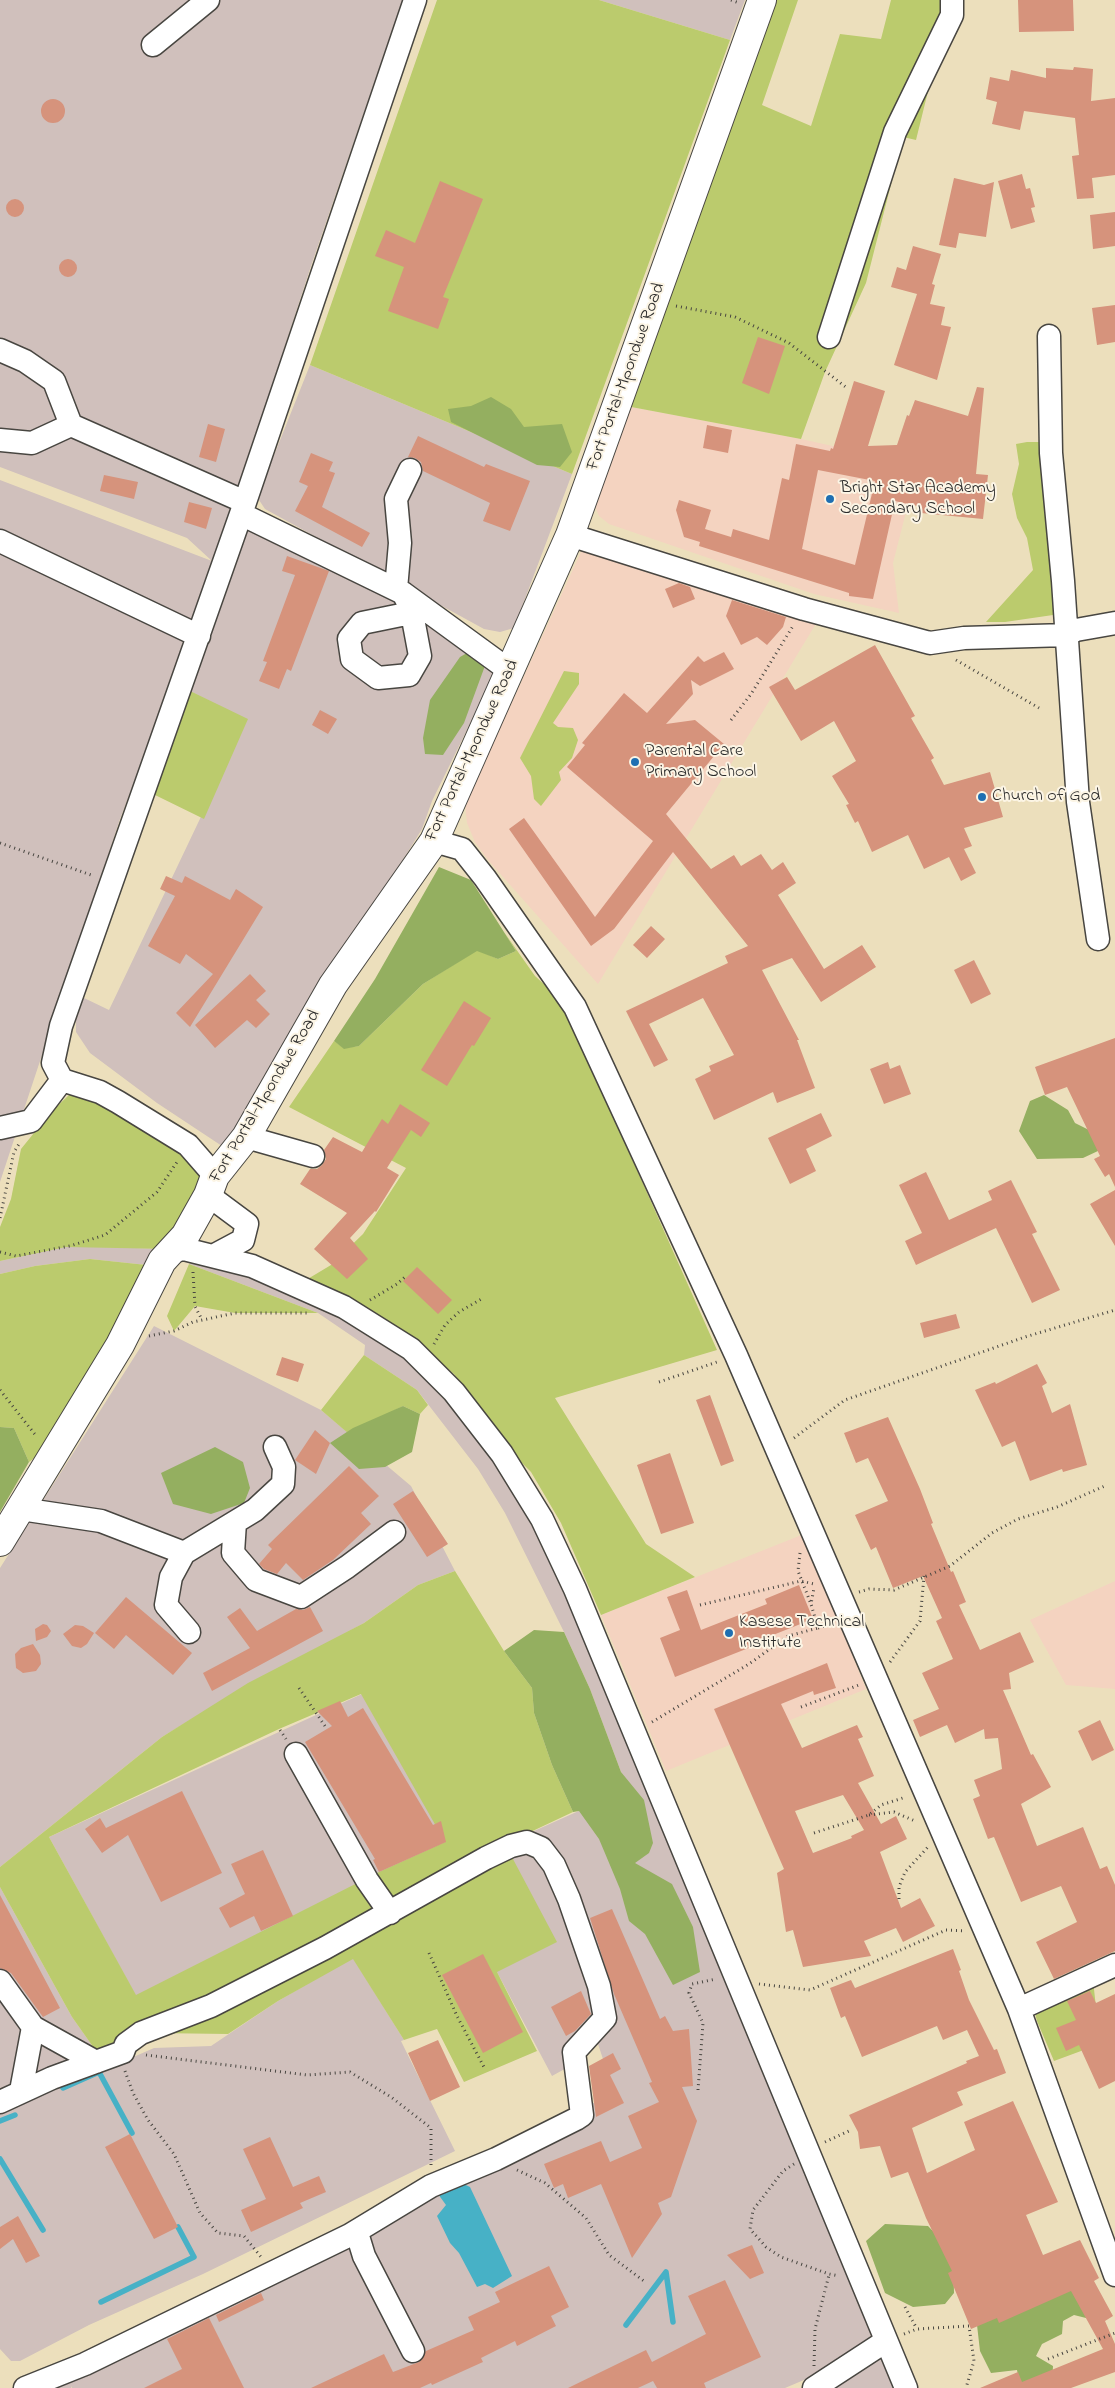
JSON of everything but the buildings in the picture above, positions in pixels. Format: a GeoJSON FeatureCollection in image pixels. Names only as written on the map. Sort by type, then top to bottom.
{"type":"FeatureCollection","features":[{"type":"Feature","properties":{"kind":"highway","name":"Fort Portal-Mpondwe Road"},"geometry":{"type":"LineString","coordinates":[[0,1542],[185,1236],[212,1186],[246,1137],[333,985],[434,841],[570,535],[762,0]]}},
{"type":"Feature","properties":{"kind":"street"},"geometry":{"type":"LineString","coordinates":[[153,45],[208,0]]}},
{"type":"Feature","properties":{"kind":"street"},"geometry":{"type":"LineString","coordinates":[[213,1256],[244,1240],[247,1224],[212,1186],[188,1145],[112,1098],[62,1080],[53,1063],[57,1041],[199,636],[415,0]]}},
{"type":"Feature","properties":{"kind":"street"},"geometry":{"type":"LineString","coordinates":[[830,337],[895,132],[952,14],[952,0]]}},
{"type":"Feature","properties":{"kind":"street"},"geometry":{"type":"LineString","coordinates":[[1048,336],[1051,453],[1067,635],[1078,802],[1098,939]]}},
{"type":"Feature","properties":{"kind":"street"},"geometry":{"type":"LineString","coordinates":[[0,350],[25,361],[54,381],[71,425],[243,508],[403,597],[510,671]]}},
{"type":"Feature","properties":{"kind":"street"},"geometry":{"type":"LineString","coordinates":[[0,440],[32,443],[71,425]]}},
{"type":"Feature","properties":{"kind":"street"},"geometry":{"type":"LineString","coordinates":[[403,597],[396,499],[410,470]]}},
{"type":"Feature","properties":{"kind":"street"},"geometry":{"type":"LineString","coordinates":[[570,535],[804,609],[930,643],[964,638],[1067,635],[1076,630],[1115,623]]}},
{"type":"Feature","properties":{"kind":"street"},"geometry":{"type":"LineString","coordinates":[[0,541],[199,636]]}},
{"type":"Feature","properties":{"kind":"street"},"geometry":{"type":"LineString","coordinates":[[434,841],[462,849],[575,1007],[736,1355],[813,1534],[823,1580],[841,1598],[1019,2009],[1115,2275]]}},
{"type":"Feature","properties":{"kind":"street"},"geometry":{"type":"LineString","coordinates":[[0,1128],[31,1121],[62,1080]]}},
{"type":"Feature","properties":{"kind":"street"},"geometry":{"type":"LineString","coordinates":[[246,1137],[313,1156]]}},
{"type":"Feature","properties":{"kind":"street"},"geometry":{"type":"LineString","coordinates":[[176,1250],[213,1256],[252,1266],[344,1307],[411,1349],[454,1392],[502,1454],[542,1519],[575,1589],[736,1982],[810,2153],[861,2282],[906,2388]]}},
{"type":"Feature","properties":{"kind":"street"},"geometry":{"type":"LineString","coordinates":[[189,1632],[166,1605],[171,1578],[184,1553],[255,1510],[283,1484],[284,1467],[275,1447]]}},
{"type":"Feature","properties":{"kind":"street"},"geometry":{"type":"LineString","coordinates":[[21,1509],[101,1521],[184,1553]]}},
{"type":"Feature","properties":{"kind":"street"},"geometry":{"type":"LineString","coordinates":[[235,1522],[233,1553],[256,1580],[301,1597],[347,1567],[394,1532]]}},
{"type":"Feature","properties":{"kind":"street"},"geometry":{"type":"LineString","coordinates":[[296,1754],[367,1880],[390,1913]]}},
{"type":"Feature","properties":{"kind":"street"},"geometry":{"type":"LineString","coordinates":[[0,2102],[22,2091],[120,2053],[126,2044],[141,2034],[211,2006],[390,1913],[486,1858],[511,1846],[527,1842],[541,1848],[554,1865],[569,1899],[599,1986],[605,2018],[574,2052],[582,2115],[496,2159],[431,2186],[350,2235],[272,2271],[85,2364],[25,2388]]}},
{"type":"Feature","properties":{"kind":"street"},"geometry":{"type":"LineString","coordinates":[[1019,2009],[1115,1965]]}},
{"type":"Feature","properties":{"kind":"street"},"geometry":{"type":"LineString","coordinates":[[0,1981],[33,2027],[96,2062]]}},
{"type":"Feature","properties":{"kind":"street"},"geometry":{"type":"LineString","coordinates":[[22,2091],[33,2027]]}},
{"type":"Feature","properties":{"kind":"street"},"geometry":{"type":"LineString","coordinates":[[350,2235],[357,2233],[364,2256],[413,2351]]}},
{"type":"Feature","properties":{"kind":"street"},"geometry":{"type":"LineString","coordinates":[[816,2386],[886,2342]]}},
{"type":"Feature","properties":{"kind":"path"},"geometry":{"type":"LineString","coordinates":[[654,302],[735,317],[789,343],[847,388]]}},
{"type":"Feature","properties":{"kind":"path"},"geometry":{"type":"LineString","coordinates":[[731,720],[751,694],[804,609]]}},
{"type":"Feature","properties":{"kind":"path"},"geometry":{"type":"LineString","coordinates":[[930,643],[1039,708]]}},
{"type":"Feature","properties":{"kind":"path"},"geometry":{"type":"LineString","coordinates":[[0,843],[113,883]]}},
{"type":"Feature","properties":{"kind":"path"},"geometry":{"type":"LineString","coordinates":[[0,1218],[14,1152],[31,1121]]}},
{"type":"Feature","properties":{"kind":"path"},"geometry":{"type":"LineString","coordinates":[[0,1252],[16,1256],[70,1246],[106,1234],[157,1192],[188,1145]]}},
{"type":"Feature","properties":{"kind":"path"},"geometry":{"type":"LineString","coordinates":[[176,1250],[193,1267],[195,1306],[202,1320]]}},
{"type":"Feature","properties":{"kind":"path"},"geometry":{"type":"LineString","coordinates":[[344,1307],[357,1308],[397,1284],[406,1276]]}},
{"type":"Feature","properties":{"kind":"path"},"geometry":{"type":"LineString","coordinates":[[424,1362],[445,1325],[459,1312],[483,1298]]}},
{"type":"Feature","properties":{"kind":"path"},"geometry":{"type":"LineString","coordinates":[[778,1451],[845,1400],[1025,1337],[1115,1310]]}},
{"type":"Feature","properties":{"kind":"path"},"geometry":{"type":"LineString","coordinates":[[120,1345],[166,1331],[174,1331],[202,1320],[235,1313],[310,1313]]}},
{"type":"Feature","properties":{"kind":"path"},"geometry":{"type":"LineString","coordinates":[[659,1382],[736,1355]]}},
{"type":"Feature","properties":{"kind":"path"},"geometry":{"type":"LineString","coordinates":[[0,1390],[34,1432],[44,1451],[42,1471]]}},
{"type":"Feature","properties":{"kind":"path"},"geometry":{"type":"LineString","coordinates":[[841,1598],[869,1589],[894,1590],[950,1566],[992,1533],[1018,1519],[1057,1507],[1107,1485]]}},
{"type":"Feature","properties":{"kind":"path"},"geometry":{"type":"LineString","coordinates":[[634,1732],[749,1664],[788,1636],[818,1628],[798,1571],[799,1554],[813,1534]]}},
{"type":"Feature","properties":{"kind":"path"},"geometry":{"type":"LineString","coordinates":[[801,1707],[878,1683],[886,1667],[920,1621],[924,1576]]}},
{"type":"Feature","properties":{"kind":"path"},"geometry":{"type":"LineString","coordinates":[[700,1605],[801,1581],[823,1580],[811,1604]]}},
{"type":"Feature","properties":{"kind":"path"},"geometry":{"type":"LineString","coordinates":[[299,1688],[327,1729]]}},
{"type":"Feature","properties":{"kind":"path"},"geometry":{"type":"LineString","coordinates":[[869,1816],[880,1805],[925,1790]]}},
{"type":"Feature","properties":{"kind":"path"},"geometry":{"type":"LineString","coordinates":[[814,1833],[869,1816],[894,1812],[943,1834],[905,1872],[899,1887],[899,1899]]}},
{"type":"Feature","properties":{"kind":"path"},"geometry":{"type":"LineString","coordinates":[[698,2090],[703,2023],[689,1993],[692,1984],[722,1979],[810,1990],[946,1930],[986,1932]]}},
{"type":"Feature","properties":{"kind":"path"},"geometry":{"type":"LineString","coordinates":[[429,1953],[457,2016],[485,2069]]}},
{"type":"Feature","properties":{"kind":"path"},"geometry":{"type":"LineString","coordinates":[[272,2271],[244,2236],[218,2232],[200,2213],[174,2154],[148,2120],[133,2093],[120,2053],[307,2075],[350,2072],[391,2096],[431,2128],[431,2186]]}},
{"type":"Feature","properties":{"kind":"path"},"geometry":{"type":"LineString","coordinates":[[851,2130],[831,2138],[783,2171],[753,2210],[750,2228],[766,2247],[781,2256],[829,2274],[861,2282]]}},
{"type":"Feature","properties":{"kind":"path"},"geometry":{"type":"LineString","coordinates":[[496,2159],[545,2183],[586,2218],[609,2255],[644,2281]]}},
{"type":"Feature","properties":{"kind":"path"},"geometry":{"type":"LineString","coordinates":[[816,2386],[812,2360],[815,2329],[829,2274]]}},
{"type":"Feature","properties":{"kind":"path"},"geometry":{"type":"LineString","coordinates":[[905,2307],[917,2329]]}},
{"type":"Feature","properties":{"kind":"path"},"geometry":{"type":"LineString","coordinates":[[886,2342],[917,2329],[969,2326],[974,2361],[966,2388]]}},
{"type":"Feature","properties":{"kind":"path"},"geometry":{"type":"LineString","coordinates":[[1048,2359],[1115,2333]]}},
{"type":"Feature","properties":{"kind":"shaded area"},"geometry":{"type":"Polygon","coordinates":[[[0,0],[403,0],[312,263],[191,634],[120,819],[0,1182],[0,480],[212,561],[187,538],[0,467],[0,0]]]}},
{"type":"Feature","properties":{"kind":"shaded area"},"geometry":{"type":"Polygon","coordinates":[[[599,0],[745,0],[730,40],[599,0]]]}},
{"type":"Feature","properties":{"kind":"shaded area"},"geometry":{"type":"Polygon","coordinates":[[[310,365],[572,474],[514,628],[500,632],[484,629],[265,509],[259,500],[261,488],[310,365]]]}},
{"type":"Feature","properties":{"kind":"shaded area"},"geometry":{"type":"Polygon","coordinates":[[[626,406],[801,439],[918,465],[893,563],[899,613],[814,594],[609,524],[599,516],[594,504],[626,406]]]}},
{"type":"Feature","properties":{"kind":"shaded area"},"geometry":{"type":"Polygon","coordinates":[[[243,525],[327,564],[410,611],[496,671],[432,801],[422,829],[225,1148],[157,1103],[90,1053],[76,1032],[76,1009],[82,997],[109,1010],[247,720],[186,689],[243,525]]]}},
{"type":"Feature","properties":{"kind":"shaded area"},"geometry":{"type":"Polygon","coordinates":[[[587,539],[820,617],[598,984],[488,860],[475,842],[467,823],[465,804],[587,539]]]}},
{"type":"Feature","properties":{"kind":"shaded area"},"geometry":{"type":"Polygon","coordinates":[[[70,1246],[169,1249],[156,1266],[90,1259],[35,1266],[0,1274],[0,1261],[70,1246]]]}},
{"type":"Feature","properties":{"kind":"shaded area"},"geometry":{"type":"Polygon","coordinates":[[[193,1259],[260,1276],[341,1312],[411,1355],[449,1394],[547,1529],[909,2388],[811,2388],[856,2358],[785,2388],[72,2388],[71,2386],[71,2388],[12,2388],[59,2363],[168,2313],[517,2144],[614,2092],[598,2044],[570,2066],[552,2076],[497,1972],[505,1844],[630,1788],[621,1772],[590,1689],[505,1513],[478,1469],[417,1390],[364,1355],[365,1345],[318,1313],[189,1264],[193,1259]]]}},
{"type":"Feature","properties":{"kind":"shaded area"},"geometry":{"type":"Polygon","coordinates":[[[154,1326],[321,1410],[411,1486],[455,1571],[418,1585],[364,1623],[228,1697],[162,1737],[0,1867],[0,1568],[154,1326]]]}},
{"type":"Feature","properties":{"kind":"shaded area"},"geometry":{"type":"Polygon","coordinates":[[[804,1534],[866,1689],[666,1771],[601,1615],[804,1534]]]}},
{"type":"Feature","properties":{"kind":"shaded area"},"geometry":{"type":"Polygon","coordinates":[[[1115,1581],[1115,1689],[1066,1685],[1030,1620],[1115,1581]]]}},
{"type":"Feature","properties":{"kind":"shaded area"},"geometry":{"type":"Polygon","coordinates":[[[362,1694],[446,1842],[136,1996],[49,1837],[362,1694]]]}},
{"type":"Feature","properties":{"kind":"shaded area"},"geometry":{"type":"Polygon","coordinates":[[[0,1887],[72,2017],[96,2051],[0,2089],[0,1887]]]}},
{"type":"Feature","properties":{"kind":"shaded area"},"geometry":{"type":"Polygon","coordinates":[[[353,1958],[404,2040],[401,2041],[455,2151],[203,2274],[89,2325],[20,2361],[11,2361],[0,2349],[0,2110],[99,2072],[154,2048],[211,2046],[278,2001],[353,1958]]]}},
{"type":"Feature","properties":{"kind":"green space"},"geometry":{"type":"Polygon","coordinates":[[[437,0],[599,0],[730,40],[572,474],[310,365],[437,0]]]}},
{"type":"Feature","properties":{"kind":"green space"},"geometry":{"type":"Polygon","coordinates":[[[775,0],[798,0],[762,105],[811,126],[840,34],[881,39],[891,0],[945,0],[938,51],[916,140],[903,137],[866,283],[825,372],[801,439],[626,406],[775,0]]]}},
{"type":"Feature","properties":{"kind":"green space"},"geometry":{"type":"Polygon","coordinates":[[[491,397],[511,409],[524,427],[562,424],[572,452],[560,467],[537,465],[451,422],[448,409],[471,406],[491,397]]]}},
{"type":"Feature","properties":{"kind":"green space"},"geometry":{"type":"Polygon","coordinates":[[[1045,442],[1064,598],[1053,615],[1005,622],[986,622],[1033,570],[1027,538],[1017,518],[1012,494],[1019,464],[1016,444],[1045,442]]]}},
{"type":"Feature","properties":{"kind":"green space"},"geometry":{"type":"Polygon","coordinates":[[[474,649],[486,663],[464,723],[443,755],[425,754],[423,738],[430,700],[460,657],[474,649]]]}},
{"type":"Feature","properties":{"kind":"green space"},"geometry":{"type":"Polygon","coordinates":[[[564,671],[579,673],[579,684],[553,723],[558,727],[573,728],[578,740],[572,758],[559,772],[561,780],[541,806],[534,799],[531,776],[520,758],[564,671]]]}},
{"type":"Feature","properties":{"kind":"green space"},"geometry":{"type":"Polygon","coordinates":[[[186,689],[248,719],[204,819],[155,795],[186,689]]]}},
{"type":"Feature","properties":{"kind":"green space"},"geometry":{"type":"Polygon","coordinates":[[[439,867],[471,880],[516,951],[498,959],[477,951],[423,984],[359,1046],[344,1049],[334,1041],[375,979],[439,867]]]}},
{"type":"Feature","properties":{"kind":"green space"},"geometry":{"type":"Polygon","coordinates":[[[504,932],[535,976],[557,996],[604,1096],[717,1350],[555,1398],[646,1544],[695,1577],[601,1615],[561,1523],[531,1472],[502,1443],[454,1374],[408,1336],[306,1280],[331,1265],[363,1234],[406,1168],[289,1107],[334,1041],[344,1048],[359,1046],[423,984],[477,950],[498,959],[516,951],[504,932]]]}},
{"type":"Feature","properties":{"kind":"green space"},"geometry":{"type":"Polygon","coordinates":[[[69,1095],[106,1096],[209,1161],[169,1249],[66,1247],[0,1261],[0,1227],[11,1199],[21,1149],[51,1112],[69,1095]]]}},
{"type":"Feature","properties":{"kind":"green space"},"geometry":{"type":"Polygon","coordinates":[[[1044,1095],[1068,1110],[1075,1123],[1115,1143],[1083,1158],[1037,1159],[1019,1131],[1030,1101],[1044,1095]]]}},
{"type":"Feature","properties":{"kind":"green space"},"geometry":{"type":"Polygon","coordinates":[[[90,1259],[156,1266],[44,1451],[29,1462],[14,1428],[0,1427],[0,1274],[35,1266],[90,1259]]]}},
{"type":"Feature","properties":{"kind":"green space"},"geometry":{"type":"Polygon","coordinates":[[[189,1264],[318,1313],[235,1313],[195,1306],[174,1331],[167,1316],[189,1264]]]}},
{"type":"Feature","properties":{"kind":"green space"},"geometry":{"type":"Polygon","coordinates":[[[364,1355],[417,1390],[428,1405],[420,1414],[403,1406],[349,1434],[321,1410],[364,1355]]]}},
{"type":"Feature","properties":{"kind":"green space"},"geometry":{"type":"Polygon","coordinates":[[[403,1406],[420,1414],[412,1452],[385,1467],[359,1469],[330,1443],[353,1428],[403,1406]]]}},
{"type":"Feature","properties":{"kind":"green space"},"geometry":{"type":"Polygon","coordinates":[[[0,1427],[14,1428],[29,1462],[0,1512],[0,1427]]]}},
{"type":"Feature","properties":{"kind":"green space"},"geometry":{"type":"Polygon","coordinates":[[[215,1447],[243,1462],[250,1488],[244,1503],[211,1514],[173,1504],[161,1473],[215,1447]]]}},
{"type":"Feature","properties":{"kind":"green space"},"geometry":{"type":"Polygon","coordinates":[[[455,1571],[504,1651],[532,1688],[534,1713],[552,1765],[573,1812],[505,1844],[557,1942],[497,1972],[537,2051],[464,2082],[437,2029],[404,2040],[353,1959],[278,2001],[228,2034],[153,2033],[96,2051],[72,2017],[0,1887],[0,1867],[162,1737],[248,1683],[364,1623],[418,1585],[455,1571]],[[361,1694],[279,1729],[49,1837],[136,1995],[379,1872],[445,1842],[361,1694]]]}},
{"type":"Feature","properties":{"kind":"green space"},"geometry":{"type":"Polygon","coordinates":[[[534,1630],[564,1632],[590,1689],[621,1772],[644,1800],[653,1843],[649,1853],[635,1863],[672,1884],[693,1927],[700,1972],[673,1985],[645,1934],[629,1921],[620,1889],[599,1839],[579,1811],[573,1812],[552,1765],[534,1713],[532,1688],[504,1651],[534,1630]]]}},
{"type":"Feature","properties":{"kind":"green space"},"geometry":{"type":"Polygon","coordinates":[[[1093,1980],[1100,2044],[1054,2061],[1037,2021],[1034,2009],[1093,1980]]]}},
{"type":"Feature","properties":{"kind":"green space"},"geometry":{"type":"Polygon","coordinates":[[[885,2224],[928,2226],[953,2252],[954,2293],[945,2304],[913,2307],[885,2293],[866,2241],[885,2224]]]}},
{"type":"Feature","properties":{"kind":"green space"},"geometry":{"type":"Polygon","coordinates":[[[1093,2282],[1101,2312],[1086,2318],[1074,2315],[1063,2321],[1062,2334],[1042,2344],[1036,2356],[1053,2366],[1052,2384],[1020,2385],[1017,2370],[991,2373],[980,2351],[977,2325],[1037,2298],[1093,2282]]]}},
{"type":"Feature","properties":{"kind":"water"},"geometry":{"type":"Polygon","coordinates":[[[451,2178],[470,2187],[512,2276],[493,2288],[485,2284],[477,2287],[459,2253],[450,2243],[437,2216],[446,2205],[438,2194],[451,2178]]]}},
{"type":"Feature","properties":{"kind":"waterway"},"geometry":{"type":"LineString","coordinates":[[63,2088],[99,2072],[132,2133]]}},
{"type":"Feature","properties":{"kind":"waterway"},"geometry":{"type":"LineString","coordinates":[[0,2121],[15,2115]]}},
{"type":"Feature","properties":{"kind":"waterway"},"geometry":{"type":"LineString","coordinates":[[0,2159],[43,2230]]}},
{"type":"Feature","properties":{"kind":"waterway"},"geometry":{"type":"LineString","coordinates":[[101,2302],[194,2257],[178,2227]]}},
{"type":"Feature","properties":{"kind":"waterway"},"geometry":{"type":"LineString","coordinates":[[626,2325],[666,2272],[673,2322]]}},
{"type":"Feature","properties":{"kind":"place","name":"Bright Star Academy Secondary School"},"geometry":{"type":"Point","coordinates":[830,499]}},
{"type":"Feature","properties":{"kind":"place","name":"Parental Care Primary School"},"geometry":{"type":"Point","coordinates":[635,762]}},
{"type":"Feature","properties":{"kind":"place","name":"Church of God"},"geometry":{"type":"Point","coordinates":[982,797]}},
{"type":"Feature","properties":{"kind":"place","name":"Kasese Technical Institute"},"geometry":{"type":"Point","coordinates":[729,1633]}}]}
